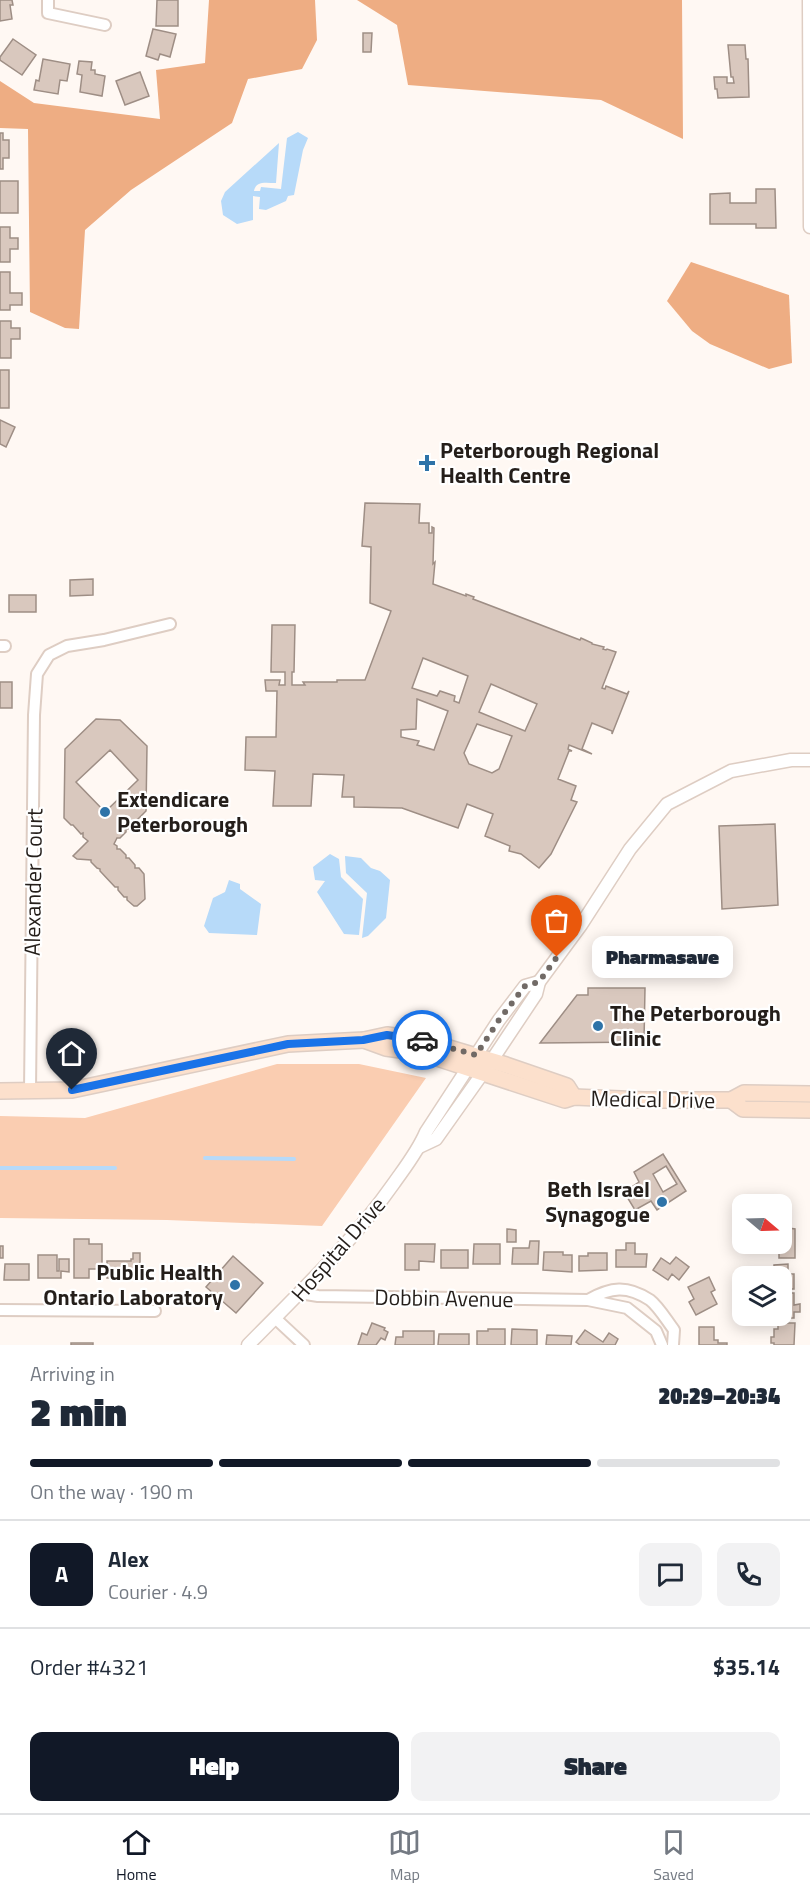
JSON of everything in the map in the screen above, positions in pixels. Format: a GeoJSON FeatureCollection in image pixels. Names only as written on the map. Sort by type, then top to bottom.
{"type":"FeatureCollection","features":[{"type":"Feature","properties":{"kind":"main road","name":"Medical Drive"},"geometry":{"type":"LineString","coordinates":[[0,1091],[72,1090],[288,1044],[363,1040],[386,1048],[471,1062],[492,1060],[567,1086],[574,1097]]}},
{"type":"Feature","properties":{"kind":"main road","name":"Medical Drive"},"geometry":{"type":"LineString","coordinates":[[471,1062],[482,1073],[565,1100],[574,1097],[731,1100],[744,1093],[810,1094]]}},
{"type":"Feature","properties":{"kind":"main road","name":"Medical Drive"},"geometry":{"type":"LineString","coordinates":[[731,1100],[743,1109],[810,1110]]}},
{"type":"Feature","properties":{"kind":"street"},"geometry":{"type":"LineString","coordinates":[[48,0],[48,13],[105,25]]}},
{"type":"Feature","properties":{"kind":"street"},"geometry":{"type":"LineString","coordinates":[[809,0],[810,227]]}},
{"type":"Feature","properties":{"kind":"street","name":"Alexander Court"},"geometry":{"type":"LineString","coordinates":[[30,1091],[34,715],[37,674],[49,655],[67,646],[104,640],[170,624]]}},
{"type":"Feature","properties":{"kind":"street","name":"Hospital Drive"},"geometry":{"type":"LineString","coordinates":[[420,1147],[436,1139],[492,1060],[536,994],[539,982],[581,925],[630,849],[667,804],[731,771],[791,760],[810,760]]}},
{"type":"Feature","properties":{"kind":"street","name":"Hospital Drive"},"geometry":{"type":"LineString","coordinates":[[248,1345],[300,1293],[373,1213],[420,1147],[426,1132],[499,1020],[525,986],[539,982]]}},
{"type":"Feature","properties":{"kind":"street","name":"Dobbin Avenue"},"geometry":{"type":"LineString","coordinates":[[588,1300],[597,1294],[622,1288],[651,1301],[674,1330],[673,1345]]}},
{"type":"Feature","properties":{"kind":"street","name":"Dobbin Avenue"},"geometry":{"type":"LineString","coordinates":[[300,1293],[318,1296],[588,1300],[627,1308],[656,1331],[662,1345]]}},
{"type":"Feature","properties":{"kind":"street"},"geometry":{"type":"LineString","coordinates":[[0,1310],[155,1311]]}},
{"type":"Feature","properties":{"kind":"street"},"geometry":{"type":"LineString","coordinates":[[275,1318],[304,1345]]}},
{"type":"Feature","properties":{"kind":"shaded area"},"geometry":{"type":"Polygon","coordinates":[[[209,0],[315,0],[317,40],[302,69],[248,79],[232,123],[131,190],[85,230],[79,329],[65,328],[30,312],[28,129],[0,128],[0,81],[34,103],[160,119],[156,70],[205,63],[209,0]]]}},
{"type":"Feature","properties":{"kind":"shaded area"},"geometry":{"type":"Polygon","coordinates":[[[357,0],[682,0],[683,139],[601,100],[408,85],[397,25],[357,0]]]}},
{"type":"Feature","properties":{"kind":"shaded area"},"geometry":{"type":"Polygon","coordinates":[[[691,262],[789,295],[792,363],[769,369],[710,344],[692,331],[667,301],[691,262]]]}},
{"type":"Feature","properties":{"kind":"shaded area"},"geometry":{"type":"Polygon","coordinates":[[[277,1064],[359,1064],[426,1078],[322,1226],[167,1220],[0,1218],[0,1116],[85,1118],[277,1064]]]}},
{"type":"Feature","properties":{"kind":"water"},"geometry":{"type":"Polygon","coordinates":[[[298,132],[308,138],[303,150],[294,195],[288,196],[286,201],[266,210],[259,209],[260,197],[253,196],[253,220],[237,224],[223,215],[221,201],[225,192],[279,143],[276,183],[259,184],[254,191],[260,191],[261,187],[281,189],[287,138],[298,132]]]}},
{"type":"Feature","properties":{"kind":"water"},"geometry":{"type":"Polygon","coordinates":[[[330,854],[339,859],[341,877],[363,899],[359,935],[344,934],[317,892],[325,881],[315,880],[313,867],[330,854]]]}},
{"type":"Feature","properties":{"kind":"water"},"geometry":{"type":"Polygon","coordinates":[[[345,856],[361,858],[371,868],[380,871],[390,880],[386,918],[368,936],[362,938],[367,893],[346,873],[345,856]]]}},
{"type":"Feature","properties":{"kind":"water"},"geometry":{"type":"Polygon","coordinates":[[[229,880],[240,884],[240,889],[261,904],[257,935],[209,933],[204,926],[213,898],[225,892],[229,880]]]}},
{"type":"Feature","properties":{"kind":"building"},"geometry":{"type":"Polygon","coordinates":[[[0,0],[12,0],[13,5],[10,5],[12,19],[0,21],[0,0]]]}},
{"type":"Feature","properties":{"kind":"building"},"geometry":{"type":"Polygon","coordinates":[[[157,0],[178,0],[178,26],[156,26],[157,0]]]}},
{"type":"Feature","properties":{"kind":"building"},"geometry":{"type":"Polygon","coordinates":[[[153,29],[176,34],[170,57],[160,54],[158,60],[146,56],[153,29]]]}},
{"type":"Feature","properties":{"kind":"building"},"geometry":{"type":"Polygon","coordinates":[[[363,33],[372,33],[371,52],[363,52],[363,33]]]}},
{"type":"Feature","properties":{"kind":"building"},"geometry":{"type":"Polygon","coordinates":[[[13,39],[36,55],[22,75],[0,60],[13,39]]]}},
{"type":"Feature","properties":{"kind":"building"},"geometry":{"type":"Polygon","coordinates":[[[728,45],[745,45],[746,59],[748,59],[749,97],[718,98],[714,77],[727,77],[727,83],[734,83],[731,77],[728,45]]]}},
{"type":"Feature","properties":{"kind":"building"},"geometry":{"type":"Polygon","coordinates":[[[43,59],[70,64],[67,81],[60,80],[58,94],[34,90],[36,80],[39,81],[43,59]]]}},
{"type":"Feature","properties":{"kind":"building"},"geometry":{"type":"Polygon","coordinates":[[[79,61],[92,62],[91,70],[95,70],[95,74],[105,76],[102,96],[80,92],[82,75],[77,74],[79,61]]]}},
{"type":"Feature","properties":{"kind":"building"},"geometry":{"type":"Polygon","coordinates":[[[140,72],[149,96],[125,105],[116,81],[140,72]]]}},
{"type":"Feature","properties":{"kind":"building"},"geometry":{"type":"Polygon","coordinates":[[[0,133],[3,133],[3,140],[9,140],[9,158],[3,158],[3,169],[0,169],[0,133]]]}},
{"type":"Feature","properties":{"kind":"building"},"geometry":{"type":"Polygon","coordinates":[[[0,181],[18,181],[18,213],[0,213],[0,181]]]}},
{"type":"Feature","properties":{"kind":"building"},"geometry":{"type":"Polygon","coordinates":[[[756,189],[775,189],[776,228],[756,228],[756,224],[710,224],[710,194],[730,193],[730,203],[756,203],[756,189]]]}},
{"type":"Feature","properties":{"kind":"building"},"geometry":{"type":"Polygon","coordinates":[[[0,227],[10,227],[10,238],[18,238],[18,249],[10,249],[10,262],[0,262],[0,227]]]}},
{"type":"Feature","properties":{"kind":"building"},"geometry":{"type":"Polygon","coordinates":[[[0,272],[10,272],[10,293],[22,293],[22,305],[10,305],[10,310],[0,310],[0,272]]]}},
{"type":"Feature","properties":{"kind":"building"},"geometry":{"type":"Polygon","coordinates":[[[0,321],[11,321],[11,328],[20,328],[20,339],[11,339],[11,358],[0,358],[0,321]]]}},
{"type":"Feature","properties":{"kind":"building"},"geometry":{"type":"Polygon","coordinates":[[[0,370],[9,370],[9,408],[0,408],[0,370]]]}},
{"type":"Feature","properties":{"kind":"building"},"geometry":{"type":"Polygon","coordinates":[[[0,420],[15,427],[6,447],[0,444],[0,420]]]}},
{"type":"Feature","properties":{"kind":"building"},"geometry":{"type":"Polygon","coordinates":[[[365,503],[420,504],[419,523],[429,523],[429,533],[432,533],[432,527],[434,528],[433,584],[466,596],[466,594],[474,597],[473,599],[616,652],[602,688],[605,689],[606,686],[627,694],[629,691],[612,734],[612,731],[592,723],[582,749],[592,754],[569,745],[568,749],[572,751],[569,751],[558,779],[576,786],[571,800],[577,802],[551,854],[539,868],[521,854],[509,851],[510,846],[485,836],[493,814],[467,804],[458,828],[402,808],[354,807],[354,797],[342,797],[344,775],[313,774],[311,806],[273,806],[275,771],[245,770],[246,737],[276,737],[277,691],[266,691],[265,680],[280,680],[279,685],[285,685],[285,672],[271,672],[272,625],[295,625],[292,685],[305,685],[303,682],[365,680],[391,611],[370,603],[371,547],[362,546],[365,503]],[[423,658],[412,688],[437,696],[440,691],[455,696],[454,701],[459,703],[468,676],[423,658]],[[491,684],[479,712],[525,731],[537,704],[491,684]],[[417,699],[416,729],[401,730],[401,737],[419,741],[417,745],[434,750],[448,711],[417,699]],[[477,724],[464,753],[469,764],[492,773],[499,769],[512,736],[477,724]]]}},
{"type":"Feature","properties":{"kind":"building"},"geometry":{"type":"Polygon","coordinates":[[[93,579],[93,595],[70,596],[70,580],[93,579]]]}},
{"type":"Feature","properties":{"kind":"building"},"geometry":{"type":"Polygon","coordinates":[[[9,595],[36,595],[36,612],[9,612],[9,595]]]}},
{"type":"Feature","properties":{"kind":"building"},"geometry":{"type":"Polygon","coordinates":[[[0,682],[12,682],[12,708],[0,708],[0,682]]]}},
{"type":"Feature","properties":{"kind":"building","name":"Extendicare Peterborough"},"geometry":{"type":"Polygon","coordinates":[[[96,719],[120,720],[147,746],[146,811],[126,829],[120,838],[117,838],[114,844],[126,855],[126,858],[129,858],[135,868],[139,868],[144,874],[145,899],[137,906],[124,897],[118,887],[115,887],[91,860],[77,859],[73,856],[88,841],[83,837],[83,833],[81,834],[64,818],[65,749],[96,719]],[[110,750],[76,782],[105,812],[138,780],[110,750]]]}},
{"type":"Feature","properties":{"kind":"building"},"geometry":{"type":"Polygon","coordinates":[[[775,824],[778,905],[722,909],[719,826],[775,824]]]}},
{"type":"Feature","properties":{"kind":"building","name":"The Peterborough Clinic"},"geometry":{"type":"Polygon","coordinates":[[[588,988],[645,988],[644,1042],[540,1043],[577,995],[588,995],[588,988]]]}},
{"type":"Feature","properties":{"kind":"building"},"geometry":{"type":"Polygon","coordinates":[[[663,1154],[686,1191],[657,1210],[651,1201],[635,1210],[624,1192],[639,1182],[634,1172],[663,1154]],[[666,1166],[653,1174],[663,1192],[677,1184],[666,1166]]]}},
{"type":"Feature","properties":{"kind":"building"},"geometry":{"type":"Polygon","coordinates":[[[507,1229],[516,1230],[516,1242],[507,1242],[507,1229]]]}},
{"type":"Feature","properties":{"kind":"building"},"geometry":{"type":"Polygon","coordinates":[[[792,1229],[795,1229],[795,1258],[779,1258],[779,1254],[792,1254],[792,1229]]]}},
{"type":"Feature","properties":{"kind":"building"},"geometry":{"type":"Polygon","coordinates":[[[74,1239],[89,1239],[89,1244],[102,1244],[102,1269],[89,1269],[89,1278],[74,1278],[74,1239]]]}},
{"type":"Feature","properties":{"kind":"building"},"geometry":{"type":"Polygon","coordinates":[[[530,1241],[539,1241],[538,1264],[512,1264],[513,1248],[529,1248],[530,1241]]]}},
{"type":"Feature","properties":{"kind":"building"},"geometry":{"type":"Polygon","coordinates":[[[626,1243],[635,1243],[635,1254],[647,1254],[646,1267],[616,1267],[616,1250],[626,1250],[626,1243]]]}},
{"type":"Feature","properties":{"kind":"building"},"geometry":{"type":"Polygon","coordinates":[[[405,1244],[435,1244],[434,1262],[419,1261],[419,1270],[405,1270],[405,1244]]]}},
{"type":"Feature","properties":{"kind":"building"},"geometry":{"type":"Polygon","coordinates":[[[474,1244],[500,1244],[500,1264],[473,1264],[474,1244]]]}},
{"type":"Feature","properties":{"kind":"building"},"geometry":{"type":"Polygon","coordinates":[[[0,1246],[3,1246],[3,1258],[0,1258],[0,1246]]]}},
{"type":"Feature","properties":{"kind":"building"},"geometry":{"type":"Polygon","coordinates":[[[441,1250],[468,1250],[468,1268],[441,1268],[441,1250]]]}},
{"type":"Feature","properties":{"kind":"building"},"geometry":{"type":"Polygon","coordinates":[[[544,1252],[563,1252],[563,1255],[572,1255],[572,1272],[543,1270],[544,1252]]]}},
{"type":"Feature","properties":{"kind":"building"},"geometry":{"type":"Polygon","coordinates":[[[133,1253],[140,1253],[140,1272],[132,1272],[132,1278],[107,1278],[107,1261],[131,1261],[133,1253]]]}},
{"type":"Feature","properties":{"kind":"building"},"geometry":{"type":"Polygon","coordinates":[[[588,1253],[607,1253],[607,1270],[579,1271],[579,1256],[588,1256],[588,1253]]]}},
{"type":"Feature","properties":{"kind":"building"},"geometry":{"type":"Polygon","coordinates":[[[38,1255],[57,1255],[57,1271],[59,1271],[59,1259],[69,1259],[69,1272],[61,1271],[61,1278],[38,1278],[38,1255]]]}},
{"type":"Feature","properties":{"kind":"building","name":"Public Health Ontario Laboratory"},"geometry":{"type":"Polygon","coordinates":[[[233,1256],[263,1283],[236,1313],[206,1287],[233,1256]]]}},
{"type":"Feature","properties":{"kind":"building"},"geometry":{"type":"Polygon","coordinates":[[[676,1257],[689,1267],[679,1280],[672,1274],[668,1280],[653,1270],[661,1258],[670,1264],[676,1257]]]}},
{"type":"Feature","properties":{"kind":"building"},"geometry":{"type":"Polygon","coordinates":[[[5,1264],[29,1264],[29,1280],[4,1280],[5,1264]]]}},
{"type":"Feature","properties":{"kind":"building"},"geometry":{"type":"Polygon","coordinates":[[[792,1274],[794,1274],[794,1289],[792,1289],[792,1274]]]}},
{"type":"Feature","properties":{"kind":"building"},"geometry":{"type":"Polygon","coordinates":[[[709,1277],[715,1290],[711,1292],[717,1304],[696,1315],[689,1302],[694,1299],[688,1287],[709,1277]]]}},
{"type":"Feature","properties":{"kind":"building"},"geometry":{"type":"Polygon","coordinates":[[[792,1293],[794,1293],[794,1305],[800,1304],[800,1312],[794,1312],[794,1318],[792,1318],[792,1293]]]}},
{"type":"Feature","properties":{"kind":"building"},"geometry":{"type":"Polygon","coordinates":[[[372,1323],[385,1328],[384,1330],[388,1332],[385,1340],[381,1338],[376,1345],[358,1345],[362,1333],[367,1335],[372,1323]]]}},
{"type":"Feature","properties":{"kind":"building"},"geometry":{"type":"Polygon","coordinates":[[[792,1323],[795,1323],[794,1345],[771,1343],[774,1329],[778,1329],[778,1326],[792,1326],[792,1323]]]}},
{"type":"Feature","properties":{"kind":"building"},"geometry":{"type":"Polygon","coordinates":[[[699,1327],[714,1327],[714,1340],[718,1340],[718,1343],[727,1343],[727,1345],[699,1345],[699,1327]]]}},
{"type":"Feature","properties":{"kind":"building"},"geometry":{"type":"Polygon","coordinates":[[[488,1329],[505,1329],[505,1345],[477,1345],[477,1331],[488,1331],[488,1329]]]}},
{"type":"Feature","properties":{"kind":"building"},"geometry":{"type":"Polygon","coordinates":[[[512,1329],[537,1330],[537,1345],[511,1345],[512,1329]]]}},
{"type":"Feature","properties":{"kind":"building"},"geometry":{"type":"Polygon","coordinates":[[[585,1330],[603,1342],[609,1333],[618,1339],[615,1345],[580,1345],[576,1342],[585,1330]]]}},
{"type":"Feature","properties":{"kind":"building"},"geometry":{"type":"Polygon","coordinates":[[[403,1331],[434,1331],[434,1345],[395,1345],[396,1337],[403,1337],[403,1331]]]}},
{"type":"Feature","properties":{"kind":"building"},"geometry":{"type":"Polygon","coordinates":[[[439,1334],[469,1334],[469,1345],[438,1345],[439,1334]]]}},
{"type":"Feature","properties":{"kind":"building"},"geometry":{"type":"Polygon","coordinates":[[[547,1335],[572,1336],[571,1345],[546,1345],[547,1335]]]}},
{"type":"Feature","properties":{"kind":"building"},"geometry":{"type":"Polygon","coordinates":[[[71,1343],[93,1343],[93,1345],[71,1345],[71,1343]]]}},
{"type":"Feature","properties":{"kind":"waterway"},"geometry":{"type":"LineString","coordinates":[[205,1158],[294,1159]]}},
{"type":"Feature","properties":{"kind":"waterway"},"geometry":{"type":"LineString","coordinates":[[0,1168],[115,1168]]}},
{"type":"Feature","properties":{"kind":"way so far"},"geometry":{"type":"LineString","coordinates":[[422,1040],[476,1055],[525,986],[539,982],[557,957]]}},
{"type":"Feature","properties":{"kind":"place","name":"Peterborough Regional Health Centre"},"geometry":{"type":"Point","coordinates":[427,463]}},
{"type":"Feature","properties":{"kind":"place","name":"Extendicare Peterborough"},"geometry":{"type":"Point","coordinates":[105,812]}},
{"type":"Feature","properties":{"kind":"place","name":"Pharmasave"},"geometry":{"type":"Point","coordinates":[557,957]}},
{"type":"Feature","properties":{"kind":"place","name":"The Peterborough Clinic"},"geometry":{"type":"Point","coordinates":[598,1026]}},
{"type":"Feature","properties":{"kind":"place","name":"Beth Israel Synagogue"},"geometry":{"type":"Point","coordinates":[662,1202]}},
{"type":"Feature","properties":{"kind":"place","name":"Public Health Ontario Laboratory"},"geometry":{"type":"Point","coordinates":[235,1285]}},
{"type":"Feature","properties":{"kind":"route"},"geometry":{"type":"LineString","coordinates":[[72,1090],[288,1044],[363,1040],[387,1035],[422,1040]]}}]}
